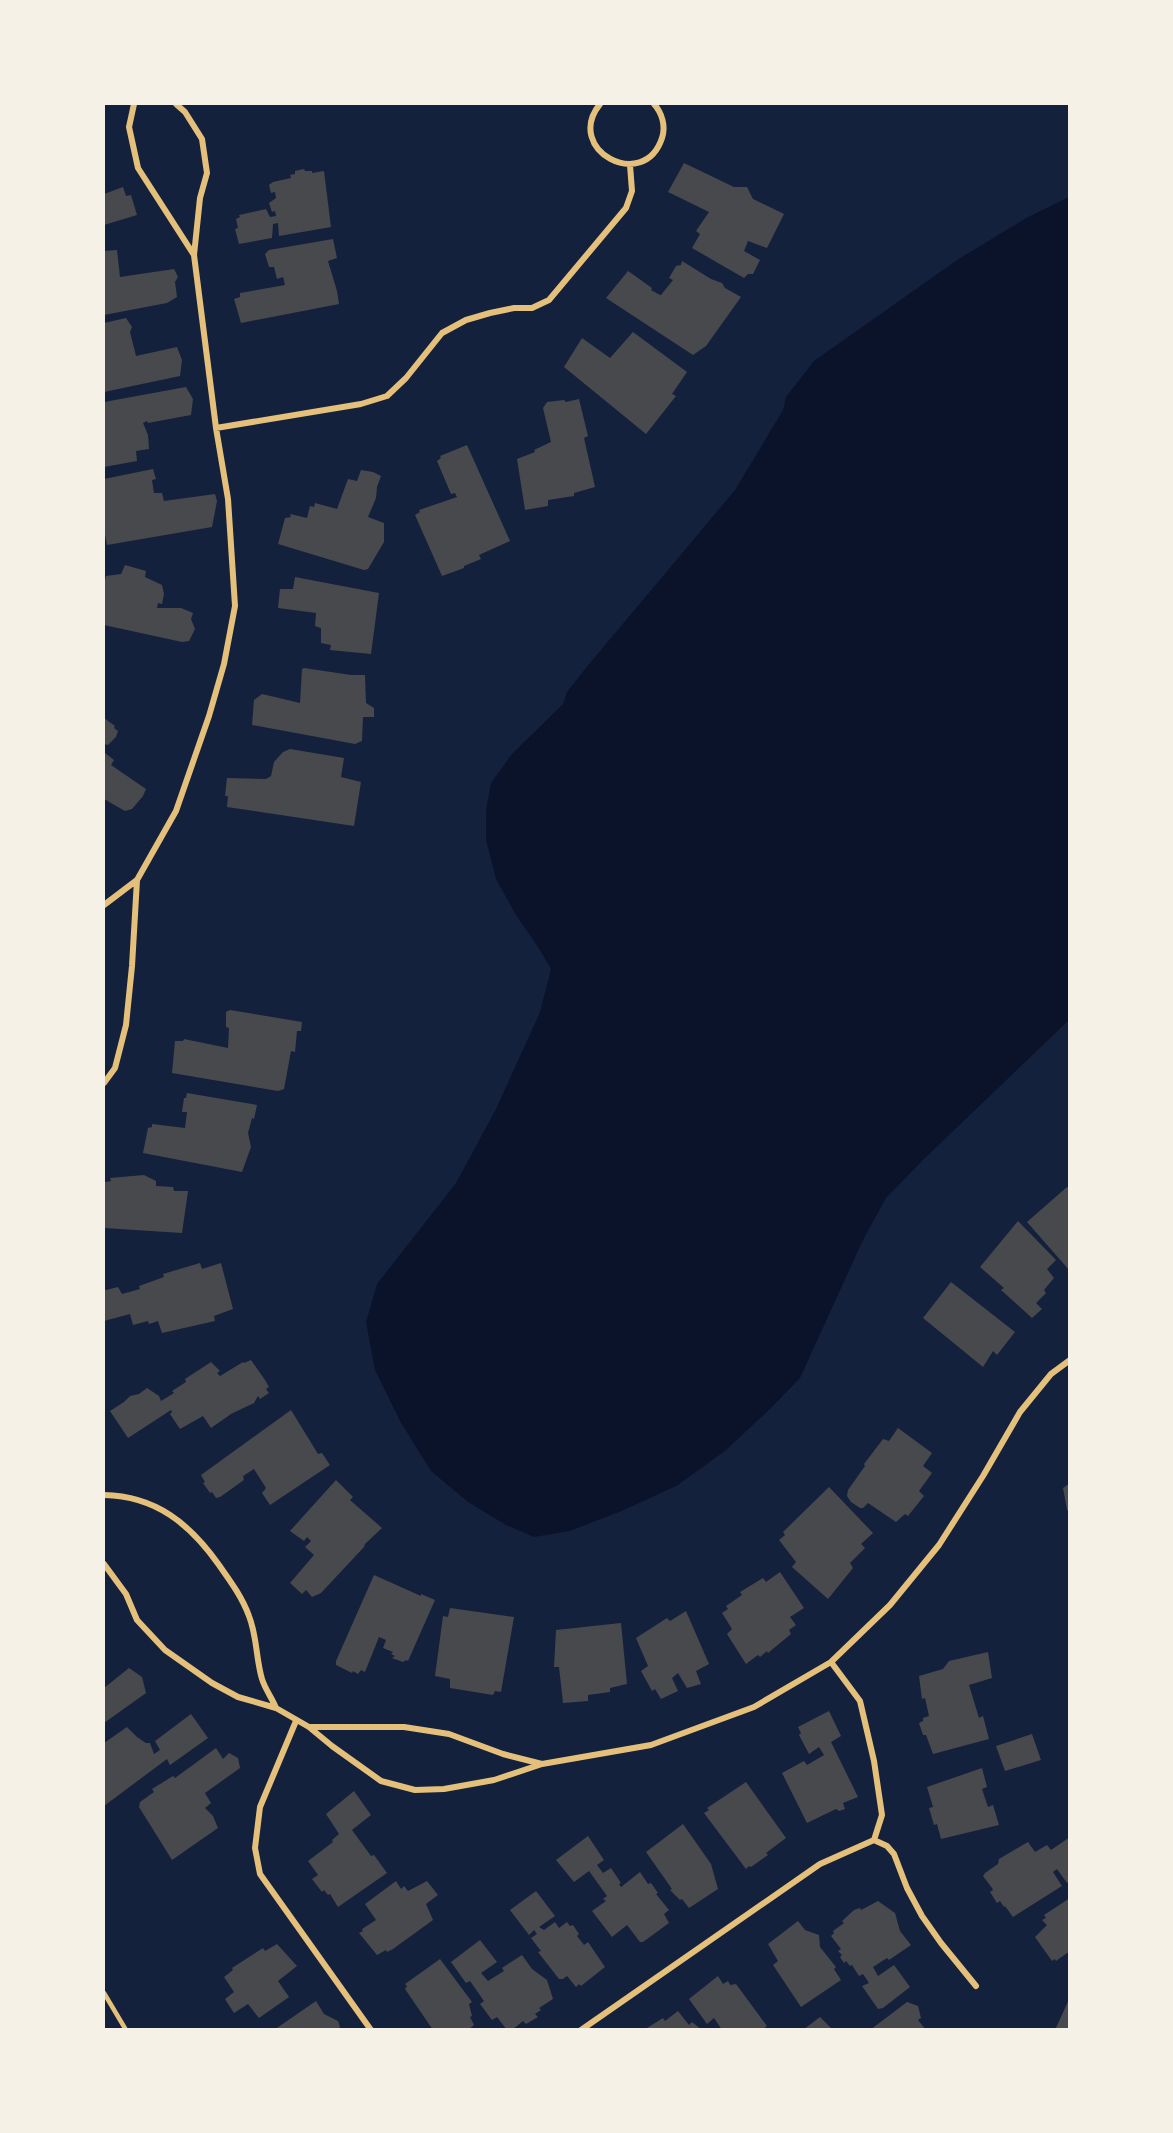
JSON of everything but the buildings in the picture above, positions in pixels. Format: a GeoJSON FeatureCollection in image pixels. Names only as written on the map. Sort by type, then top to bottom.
{"type":"FeatureCollection","features":[{"type":"Feature","properties":{"kind":"street"},"geometry":{"type":"LineString","coordinates":[[134,104],[129,128],[138,168],[194,255]]}},
{"type":"Feature","properties":{"kind":"street"},"geometry":{"type":"LineString","coordinates":[[104,905],[137,880],[176,811],[210,716],[224,664],[235,606],[228,499],[216,428],[194,255],[200,198],[207,173],[202,139],[185,112],[176,104]]}},
{"type":"Feature","properties":{"kind":"street"},"geometry":{"type":"LineString","coordinates":[[600,104],[592,116],[592,140],[607,158],[630,165],[642,162],[660,146],[664,134],[664,122],[660,110],[654,104]]}},
{"type":"Feature","properties":{"kind":"street"},"geometry":{"type":"LineString","coordinates":[[216,428],[361,404],[387,396],[406,378],[442,333],[466,320],[514,308],[532,308],[549,300],[626,208],[632,191],[630,165]]}},
{"type":"Feature","properties":{"kind":"street"},"geometry":{"type":"LineString","coordinates":[[104,1083],[115,1068],[126,1025],[137,880]]}},
{"type":"Feature","properties":{"kind":"street"},"geometry":{"type":"LineString","coordinates":[[104,1564],[126,1594],[137,1620],[165,1650],[212,1683],[238,1697],[276,1708],[309,1727],[381,1781],[415,1790],[444,1789],[494,1780],[542,1764],[651,1745],[754,1707],[831,1662],[890,1605],[939,1545],[1020,1412],[1051,1374],[1070,1360]]}},
{"type":"Feature","properties":{"kind":"street"},"geometry":{"type":"LineString","coordinates":[[104,1495],[121,1495],[163,1509],[191,1530],[212,1555],[237,1590],[250,1618],[262,1679],[276,1708]]}},
{"type":"Feature","properties":{"kind":"street"},"geometry":{"type":"LineString","coordinates":[[581,2030],[820,1864],[874,1840],[882,1815],[874,1761],[860,1701],[831,1662]]}},
{"type":"Feature","properties":{"kind":"street"},"geometry":{"type":"LineString","coordinates":[[296,1721],[260,1807],[255,1848],[260,1874],[371,2030]]}},
{"type":"Feature","properties":{"kind":"street"},"geometry":{"type":"LineString","coordinates":[[309,1727],[416,1729],[449,1734],[503,1754],[542,1764]]}},
{"type":"Feature","properties":{"kind":"street"},"geometry":{"type":"LineString","coordinates":[[874,1840],[887,1846],[894,1854],[907,1888],[922,1916],[976,1986]]}},
{"type":"Feature","properties":{"kind":"lane"},"geometry":{"type":"LineString","coordinates":[[104,1994],[126,2030]]}},
{"type":"Feature","properties":{"kind":"water"},"geometry":{"type":"Polygon","coordinates":[[[1069,197],[1069,1020],[886,1198],[863,1240],[800,1378],[770,1409],[726,1450],[678,1485],[624,1510],[570,1531],[534,1537],[506,1525],[468,1502],[431,1471],[400,1421],[375,1370],[366,1322],[377,1284],[456,1183],[496,1109],[540,1012],[551,969],[496,879],[486,840],[486,810],[491,783],[512,754],[563,704],[567,692],[585,669],[735,490],[783,410],[786,397],[814,361],[957,260],[1028,217],[1069,197]]]}}]}
